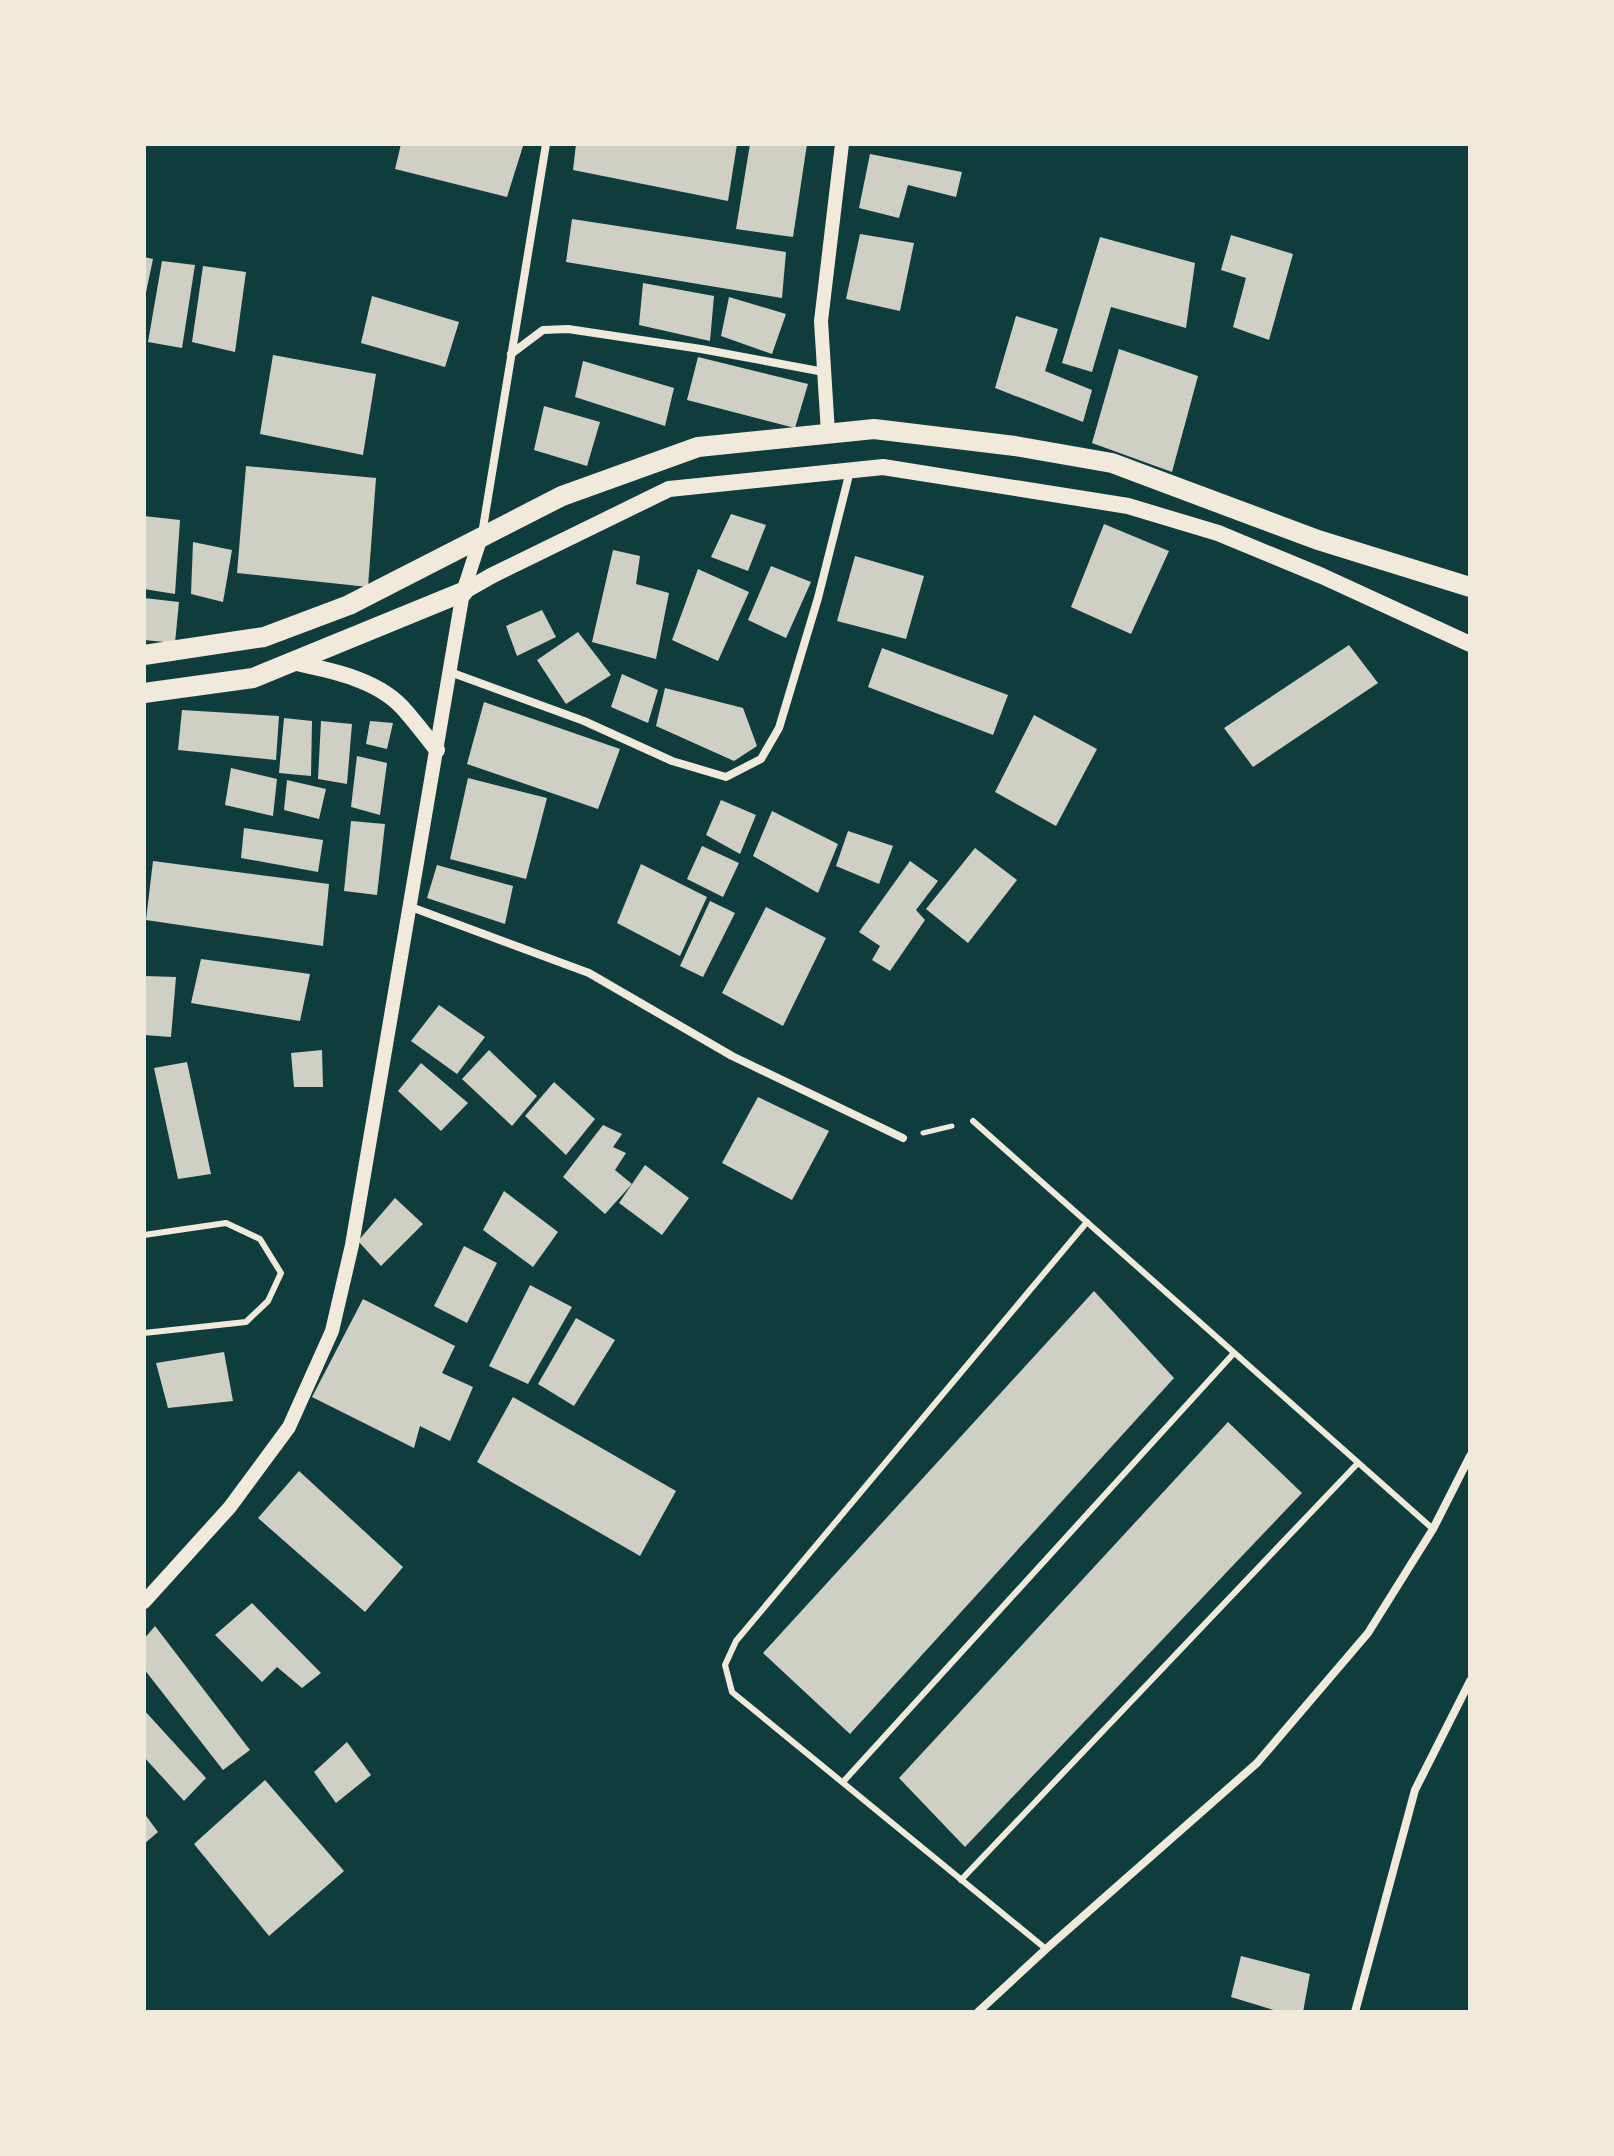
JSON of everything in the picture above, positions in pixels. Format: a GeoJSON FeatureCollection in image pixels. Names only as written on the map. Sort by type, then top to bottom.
{"type":"FeatureCollection","features":[{"type":"Feature","properties":{"kind":"main road"},"geometry":{"type":"LineString","coordinates":[[144,655],[264,637],[349,605],[562,496],[698,447],[874,429],[1015,446],[1112,463],[1318,540],[1470,587]]}},
{"type":"Feature","properties":{"kind":"main road"},"geometry":{"type":"LineString","coordinates":[[144,693],[253,678],[463,592],[669,489],[883,467],[1128,506],[1218,533],[1322,576],[1470,644]]}},
{"type":"Feature","properties":{"kind":"main road"},"geometry":{"type":"LineString","coordinates":[[292,662],[330,670],[367,684],[399,704],[437,750]]}},
{"type":"Feature","properties":{"kind":"street"},"geometry":{"type":"LineString","coordinates":[[144,1602],[230,1507],[289,1427],[332,1331],[352,1245],[463,592],[481,537],[546,144]]}},
{"type":"Feature","properties":{"kind":"street"},"geometry":{"type":"LineString","coordinates":[[828,433],[821,321],[842,144]]}},
{"type":"Feature","properties":{"kind":"street"},"geometry":{"type":"LineString","coordinates":[[511,354],[543,330],[568,329],[824,372]]}},
{"type":"Feature","properties":{"kind":"street"},"geometry":{"type":"LineString","coordinates":[[450,672],[584,721],[672,761],[726,777],[738,771],[761,759],[779,728],[818,598],[850,470]]}},
{"type":"Feature","properties":{"kind":"street"},"geometry":{"type":"LineString","coordinates":[[411,907],[589,973],[732,1056],[903,1138]]}},
{"type":"Feature","properties":{"kind":"street"},"geometry":{"type":"LineString","coordinates":[[978,2012],[1257,1763],[1368,1633],[1433,1529],[1470,1456]]}},
{"type":"Feature","properties":{"kind":"street"},"geometry":{"type":"LineString","coordinates":[[1355,2012],[1415,1790],[1470,1681]]}},
{"type":"Feature","properties":{"kind":"lane"},"geometry":{"type":"LineString","coordinates":[[973,1121],[1433,1529]]}},
{"type":"Feature","properties":{"kind":"lane"},"geometry":{"type":"LineString","coordinates":[[1046,1949],[732,1692],[725,1665],[736,1641],[1087,1222]]}},
{"type":"Feature","properties":{"kind":"lane"},"geometry":{"type":"LineString","coordinates":[[144,1235],[226,1223],[260,1239],[281,1273],[268,1301],[246,1322],[144,1333]]}},
{"type":"Feature","properties":{"kind":"lane"},"geometry":{"type":"LineString","coordinates":[[843,1782],[1234,1353]]}},
{"type":"Feature","properties":{"kind":"lane"},"geometry":{"type":"LineString","coordinates":[[961,1880],[1358,1463]]}},
{"type":"Feature","properties":{"kind":"path"},"geometry":{"type":"LineString","coordinates":[[903,1138],[973,1121]]}},
{"type":"Feature","properties":{"kind":"building"},"geometry":{"type":"Polygon","coordinates":[[[401,144],[523,146],[507,197],[395,169],[401,144]]]}},
{"type":"Feature","properties":{"kind":"building"},"geometry":{"type":"Polygon","coordinates":[[[576,144],[737,144],[728,201],[573,170],[576,144]]]}},
{"type":"Feature","properties":{"kind":"building"},"geometry":{"type":"Polygon","coordinates":[[[750,144],[807,144],[793,237],[736,229],[750,144]]]}},
{"type":"Feature","properties":{"kind":"building"},"geometry":{"type":"Polygon","coordinates":[[[870,154],[962,172],[956,197],[908,185],[899,218],[859,208],[870,154]]]}},
{"type":"Feature","properties":{"kind":"building"},"geometry":{"type":"Polygon","coordinates":[[[572,219],[786,252],[782,298],[566,262],[572,219]]]}},
{"type":"Feature","properties":{"kind":"building"},"geometry":{"type":"Polygon","coordinates":[[[860,234],[914,243],[900,311],[846,299],[860,234]]]}},
{"type":"Feature","properties":{"kind":"building"},"geometry":{"type":"Polygon","coordinates":[[[1231,235],[1293,254],[1269,340],[1233,327],[1246,278],[1221,270],[1231,235]]]}},
{"type":"Feature","properties":{"kind":"building"},"geometry":{"type":"Polygon","coordinates":[[[1100,237],[1195,263],[1186,328],[1111,307],[1092,372],[1062,363],[1100,237]]]}},
{"type":"Feature","properties":{"kind":"building"},"geometry":{"type":"Polygon","coordinates":[[[144,257],[153,259],[145,297],[144,297],[144,257]]]}},
{"type":"Feature","properties":{"kind":"building"},"geometry":{"type":"Polygon","coordinates":[[[162,261],[195,265],[182,348],[148,342],[162,261]]]}},
{"type":"Feature","properties":{"kind":"building"},"geometry":{"type":"Polygon","coordinates":[[[203,266],[246,272],[235,352],[192,342],[203,266]]]}},
{"type":"Feature","properties":{"kind":"building"},"geometry":{"type":"Polygon","coordinates":[[[643,283],[714,296],[710,341],[639,325],[643,283]]]}},
{"type":"Feature","properties":{"kind":"building"},"geometry":{"type":"Polygon","coordinates":[[[372,296],[459,322],[445,367],[361,343],[372,296]]]}},
{"type":"Feature","properties":{"kind":"building"},"geometry":{"type":"Polygon","coordinates":[[[729,297],[786,314],[772,354],[721,336],[729,297]]]}},
{"type":"Feature","properties":{"kind":"building"},"geometry":{"type":"Polygon","coordinates":[[[1016,316],[1058,329],[1045,371],[1092,390],[1083,422],[995,388],[1016,316]]]}},
{"type":"Feature","properties":{"kind":"building"},"geometry":{"type":"Polygon","coordinates":[[[1119,349],[1198,376],[1172,472],[1092,443],[1119,349]]]}},
{"type":"Feature","properties":{"kind":"building"},"geometry":{"type":"Polygon","coordinates":[[[273,355],[376,374],[363,455],[260,434],[273,355]]]}},
{"type":"Feature","properties":{"kind":"building"},"geometry":{"type":"Polygon","coordinates":[[[698,357],[808,384],[795,428],[687,400],[698,357]]]}},
{"type":"Feature","properties":{"kind":"building"},"geometry":{"type":"Polygon","coordinates":[[[583,361],[674,388],[665,426],[575,397],[583,361]]]}},
{"type":"Feature","properties":{"kind":"building"},"geometry":{"type":"Polygon","coordinates":[[[544,406],[600,422],[587,466],[534,450],[544,406]]]}},
{"type":"Feature","properties":{"kind":"building"},"geometry":{"type":"Polygon","coordinates":[[[246,466],[376,478],[368,587],[237,573],[246,466]]]}},
{"type":"Feature","properties":{"kind":"building"},"geometry":{"type":"Polygon","coordinates":[[[731,514],[766,525],[748,571],[711,557],[731,514]]]}},
{"type":"Feature","properties":{"kind":"building"},"geometry":{"type":"Polygon","coordinates":[[[144,516],[180,520],[175,594],[144,589],[144,516]]]}},
{"type":"Feature","properties":{"kind":"building"},"geometry":{"type":"Polygon","coordinates":[[[1104,524],[1169,551],[1131,634],[1071,607],[1104,524]]]}},
{"type":"Feature","properties":{"kind":"building"},"geometry":{"type":"Polygon","coordinates":[[[193,542],[232,550],[223,602],[191,594],[193,542]]]}},
{"type":"Feature","properties":{"kind":"building"},"geometry":{"type":"Polygon","coordinates":[[[613,550],[640,556],[636,584],[669,593],[656,659],[592,642],[613,550]]]}},
{"type":"Feature","properties":{"kind":"building"},"geometry":{"type":"Polygon","coordinates":[[[855,556],[924,576],[906,639],[837,621],[855,556]]]}},
{"type":"Feature","properties":{"kind":"building"},"geometry":{"type":"Polygon","coordinates":[[[771,566],[811,582],[786,638],[748,620],[771,566]]]}},
{"type":"Feature","properties":{"kind":"building"},"geometry":{"type":"Polygon","coordinates":[[[698,569],[749,592],[718,661],[672,640],[698,569]]]}},
{"type":"Feature","properties":{"kind":"building"},"geometry":{"type":"Polygon","coordinates":[[[144,598],[179,602],[175,643],[144,640],[144,598]]]}},
{"type":"Feature","properties":{"kind":"building"},"geometry":{"type":"Polygon","coordinates":[[[542,610],[556,637],[517,656],[506,626],[542,610]]]}},
{"type":"Feature","properties":{"kind":"building"},"geometry":{"type":"Polygon","coordinates":[[[578,632],[611,675],[566,704],[537,660],[578,632]]]}},
{"type":"Feature","properties":{"kind":"building"},"geometry":{"type":"Polygon","coordinates":[[[1349,645],[1378,683],[1253,767],[1224,728],[1349,645]]]}},
{"type":"Feature","properties":{"kind":"building"},"geometry":{"type":"Polygon","coordinates":[[[882,648],[1008,695],[993,735],[868,687],[882,648]]]}},
{"type":"Feature","properties":{"kind":"building"},"geometry":{"type":"Polygon","coordinates":[[[622,674],[658,690],[648,723],[611,707],[622,674]]]}},
{"type":"Feature","properties":{"kind":"building"},"geometry":{"type":"Polygon","coordinates":[[[665,688],[743,708],[757,746],[734,761],[656,726],[665,688]]]}},
{"type":"Feature","properties":{"kind":"building"},"geometry":{"type":"Polygon","coordinates":[[[484,702],[620,749],[598,809],[467,764],[484,702]]]}},
{"type":"Feature","properties":{"kind":"building"},"geometry":{"type":"Polygon","coordinates":[[[182,710],[279,716],[276,760],[178,750],[182,710]]]}},
{"type":"Feature","properties":{"kind":"building"},"geometry":{"type":"Polygon","coordinates":[[[1034,715],[1097,749],[1056,826],[995,792],[1034,715]]]}},
{"type":"Feature","properties":{"kind":"building"},"geometry":{"type":"Polygon","coordinates":[[[284,718],[312,721],[311,776],[279,773],[284,718]]]}},
{"type":"Feature","properties":{"kind":"building"},"geometry":{"type":"Polygon","coordinates":[[[321,721],[352,724],[347,784],[318,779],[321,721]]]}},
{"type":"Feature","properties":{"kind":"building"},"geometry":{"type":"Polygon","coordinates":[[[370,721],[393,723],[387,749],[366,744],[370,721]]]}},
{"type":"Feature","properties":{"kind":"building"},"geometry":{"type":"Polygon","coordinates":[[[357,756],[387,763],[380,815],[351,807],[357,756]]]}},
{"type":"Feature","properties":{"kind":"building"},"geometry":{"type":"Polygon","coordinates":[[[231,768],[277,779],[273,816],[225,805],[231,768]]]}},
{"type":"Feature","properties":{"kind":"building"},"geometry":{"type":"Polygon","coordinates":[[[468,778],[547,798],[526,879],[450,859],[468,778]]]}},
{"type":"Feature","properties":{"kind":"building"},"geometry":{"type":"Polygon","coordinates":[[[287,780],[326,789],[319,819],[284,810],[287,780]]]}},
{"type":"Feature","properties":{"kind":"building"},"geometry":{"type":"Polygon","coordinates":[[[721,800],[756,815],[740,854],[706,835],[721,800]]]}},
{"type":"Feature","properties":{"kind":"building"},"geometry":{"type":"Polygon","coordinates":[[[772,811],[838,844],[818,893],[753,856],[772,811]]]}},
{"type":"Feature","properties":{"kind":"building"},"geometry":{"type":"Polygon","coordinates":[[[351,821],[385,824],[377,895],[344,891],[351,821]]]}},
{"type":"Feature","properties":{"kind":"building"},"geometry":{"type":"Polygon","coordinates":[[[244,828],[323,840],[318,872],[241,858],[244,828]]]}},
{"type":"Feature","properties":{"kind":"building"},"geometry":{"type":"Polygon","coordinates":[[[848,831],[893,846],[879,884],[836,866],[848,831]]]}},
{"type":"Feature","properties":{"kind":"building"},"geometry":{"type":"Polygon","coordinates":[[[702,846],[739,863],[723,897],[687,879],[702,846]]]}},
{"type":"Feature","properties":{"kind":"building"},"geometry":{"type":"Polygon","coordinates":[[[975,848],[1017,880],[968,943],[926,909],[975,848]]]}},
{"type":"Feature","properties":{"kind":"building"},"geometry":{"type":"Polygon","coordinates":[[[153,861],[329,884],[323,946],[146,920],[153,861]]]}},
{"type":"Feature","properties":{"kind":"building"},"geometry":{"type":"Polygon","coordinates":[[[910,861],[938,881],[916,910],[925,920],[890,971],[872,960],[880,946],[859,932],[910,861]]]}},
{"type":"Feature","properties":{"kind":"building"},"geometry":{"type":"Polygon","coordinates":[[[641,864],[707,897],[680,956],[617,923],[641,864]]]}},
{"type":"Feature","properties":{"kind":"building"},"geometry":{"type":"Polygon","coordinates":[[[437,865],[513,886],[505,924],[427,898],[437,865]]]}},
{"type":"Feature","properties":{"kind":"building"},"geometry":{"type":"Polygon","coordinates":[[[710,901],[735,913],[703,977],[680,966],[710,901]]]}},
{"type":"Feature","properties":{"kind":"building"},"geometry":{"type":"Polygon","coordinates":[[[766,907],[826,938],[783,1026],[722,993],[766,907]]]}},
{"type":"Feature","properties":{"kind":"building"},"geometry":{"type":"Polygon","coordinates":[[[201,959],[310,974],[300,1021],[191,1003],[201,959]]]}},
{"type":"Feature","properties":{"kind":"building"},"geometry":{"type":"Polygon","coordinates":[[[144,976],[176,977],[171,1037],[144,1035],[144,976]]]}},
{"type":"Feature","properties":{"kind":"building"},"geometry":{"type":"Polygon","coordinates":[[[439,1005],[485,1037],[457,1074],[411,1041],[439,1005]]]}},
{"type":"Feature","properties":{"kind":"building"},"geometry":{"type":"Polygon","coordinates":[[[322,1050],[323,1087],[294,1087],[291,1053],[322,1050]]]}},
{"type":"Feature","properties":{"kind":"building"},"geometry":{"type":"Polygon","coordinates":[[[489,1050],[537,1096],[512,1126],[462,1079],[489,1050]]]}},
{"type":"Feature","properties":{"kind":"building"},"geometry":{"type":"Polygon","coordinates":[[[187,1062],[211,1174],[178,1179],[154,1068],[187,1062]]]}},
{"type":"Feature","properties":{"kind":"building"},"geometry":{"type":"Polygon","coordinates":[[[421,1063],[468,1103],[441,1131],[398,1091],[421,1063]]]}},
{"type":"Feature","properties":{"kind":"building"},"geometry":{"type":"Polygon","coordinates":[[[554,1082],[595,1119],[566,1155],[525,1116],[554,1082]]]}},
{"type":"Feature","properties":{"kind":"building"},"geometry":{"type":"Polygon","coordinates":[[[758,1097],[829,1131],[792,1200],[722,1163],[758,1097]]]}},
{"type":"Feature","properties":{"kind":"building"},"geometry":{"type":"Polygon","coordinates":[[[603,1125],[622,1134],[613,1147],[626,1153],[615,1170],[632,1184],[605,1214],[563,1177],[603,1125]]]}},
{"type":"Feature","properties":{"kind":"building"},"geometry":{"type":"Polygon","coordinates":[[[645,1165],[689,1198],[662,1235],[619,1203],[645,1165]]]}},
{"type":"Feature","properties":{"kind":"building"},"geometry":{"type":"Polygon","coordinates":[[[504,1191],[558,1232],[533,1267],[483,1230],[504,1191]]]}},
{"type":"Feature","properties":{"kind":"building"},"geometry":{"type":"Polygon","coordinates":[[[395,1198],[423,1224],[381,1266],[358,1241],[395,1198]]]}},
{"type":"Feature","properties":{"kind":"building"},"geometry":{"type":"Polygon","coordinates":[[[464,1246],[497,1263],[467,1323],[434,1306],[464,1246]]]}},
{"type":"Feature","properties":{"kind":"building"},"geometry":{"type":"Polygon","coordinates":[[[530,1285],[572,1307],[528,1384],[489,1366],[530,1285]]]}},
{"type":"Feature","properties":{"kind":"building"},"geometry":{"type":"Polygon","coordinates":[[[1094,1291],[1174,1378],[850,1734],[763,1653],[1094,1291]]]}},
{"type":"Feature","properties":{"kind":"building"},"geometry":{"type":"Polygon","coordinates":[[[363,1299],[455,1346],[442,1373],[473,1387],[450,1441],[420,1426],[414,1448],[312,1397],[363,1299]]]}},
{"type":"Feature","properties":{"kind":"building"},"geometry":{"type":"Polygon","coordinates":[[[576,1318],[615,1340],[574,1406],[538,1384],[576,1318]]]}},
{"type":"Feature","properties":{"kind":"building"},"geometry":{"type":"Polygon","coordinates":[[[224,1352],[233,1401],[168,1408],[156,1363],[224,1352]]]}},
{"type":"Feature","properties":{"kind":"building"},"geometry":{"type":"Polygon","coordinates":[[[513,1397],[676,1491],[640,1556],[477,1462],[513,1397]]]}},
{"type":"Feature","properties":{"kind":"building"},"geometry":{"type":"Polygon","coordinates":[[[1228,1422],[1302,1493],[965,1847],[899,1778],[1228,1422]]]}},
{"type":"Feature","properties":{"kind":"building"},"geometry":{"type":"Polygon","coordinates":[[[299,1471],[403,1567],[365,1612],[258,1518],[299,1471]]]}},
{"type":"Feature","properties":{"kind":"building"},"geometry":{"type":"Polygon","coordinates":[[[252,1603],[321,1673],[302,1688],[277,1667],[262,1682],[215,1635],[252,1603]]]}},
{"type":"Feature","properties":{"kind":"building"},"geometry":{"type":"Polygon","coordinates":[[[155,1626],[250,1750],[223,1770],[144,1669],[144,1639],[155,1626]]]}},
{"type":"Feature","properties":{"kind":"building"},"geometry":{"type":"Polygon","coordinates":[[[144,1710],[206,1778],[184,1801],[144,1757],[144,1710]]]}},
{"type":"Feature","properties":{"kind":"building"},"geometry":{"type":"Polygon","coordinates":[[[347,1742],[371,1775],[336,1803],[314,1772],[347,1742]]]}},
{"type":"Feature","properties":{"kind":"building"},"geometry":{"type":"Polygon","coordinates":[[[265,1780],[344,1871],[269,1936],[194,1844],[265,1780]]]}},
{"type":"Feature","properties":{"kind":"building"},"geometry":{"type":"Polygon","coordinates":[[[144,1813],[158,1832],[144,1844],[144,1813]]]}},
{"type":"Feature","properties":{"kind":"building"},"geometry":{"type":"Polygon","coordinates":[[[1241,1956],[1310,1974],[1303,2012],[1280,2012],[1231,1997],[1241,1956]]]}}]}
